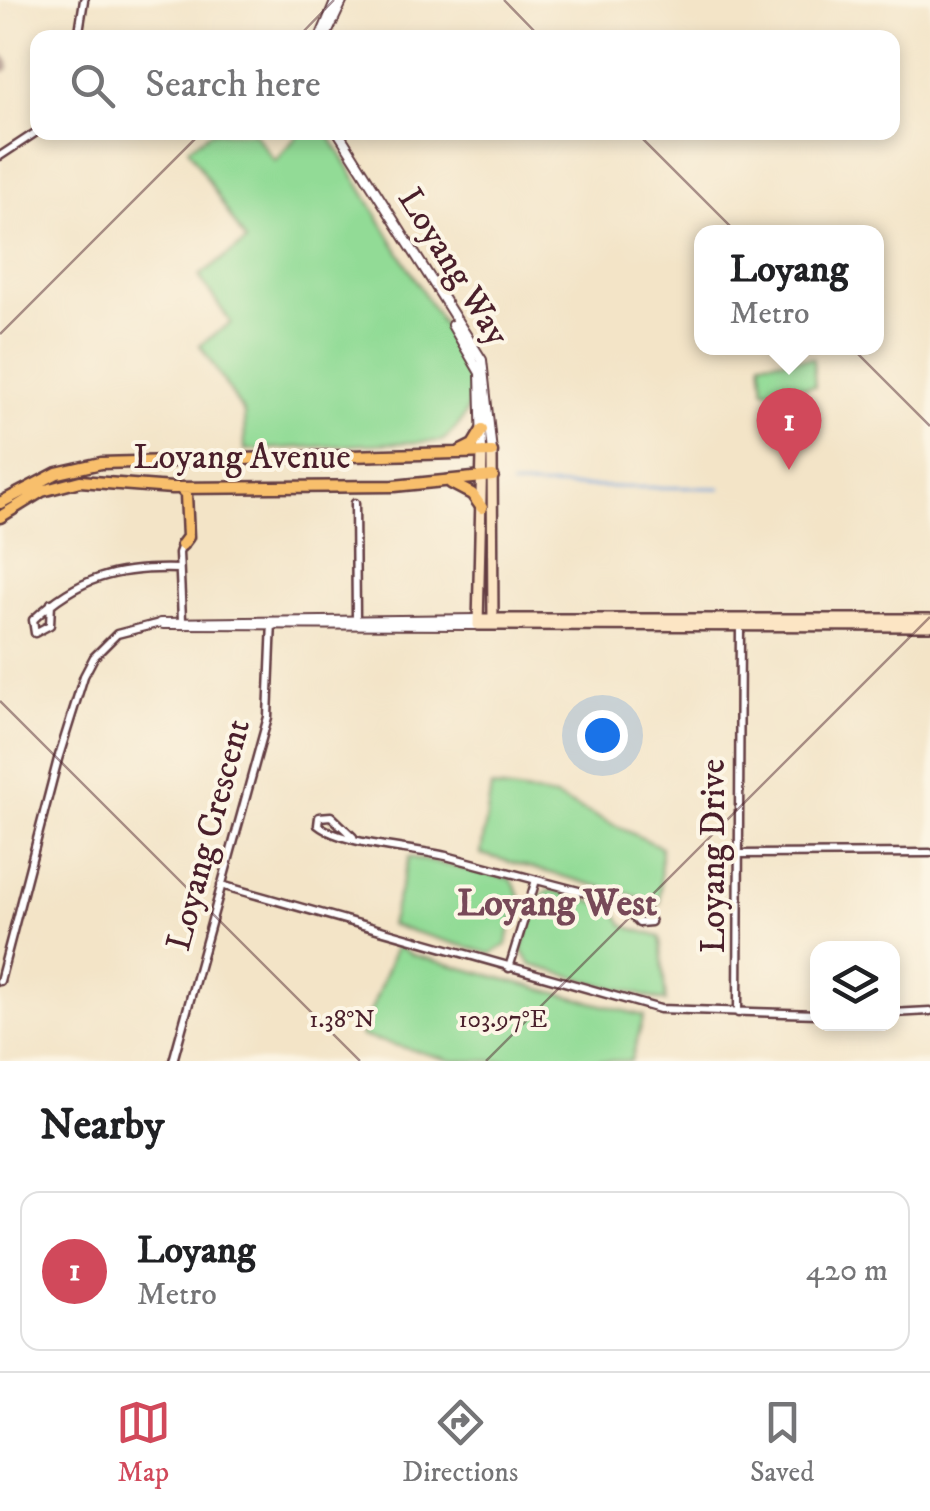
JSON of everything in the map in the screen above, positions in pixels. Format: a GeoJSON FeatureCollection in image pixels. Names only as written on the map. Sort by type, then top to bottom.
{"type":"FeatureCollection","features":[{"type":"Feature","properties":{"kind":"main road"},"geometry":{"type":"LineString","coordinates":[[456,452],[473,445],[482,430]]}},
{"type":"Feature","properties":{"kind":"main road","name":"Loyang Avenue"},"geometry":{"type":"LineString","coordinates":[[0,503],[42,480],[102,463],[487,452]]}},
{"type":"Feature","properties":{"kind":"main road","name":"Loyang Way"},"geometry":{"type":"LineString","coordinates":[[487,452],[493,622]]}},
{"type":"Feature","properties":{"kind":"main road","name":"Loyang Avenue"},"geometry":{"type":"LineString","coordinates":[[0,517],[42,491],[64,483],[180,488],[451,483],[487,477]]}},
{"type":"Feature","properties":{"kind":"main road","name":"Loyang Way"},"geometry":{"type":"LineString","coordinates":[[478,622],[482,508],[487,477]]}},
{"type":"Feature","properties":{"kind":"main road"},"geometry":{"type":"LineString","coordinates":[[451,483],[472,494],[482,508]]}},
{"type":"Feature","properties":{"kind":"main road"},"geometry":{"type":"LineString","coordinates":[[180,488],[186,494],[188,537],[182,546]]}},
{"type":"Feature","properties":{"kind":"main road"},"geometry":{"type":"LineString","coordinates":[[478,622],[930,623]]}},
{"type":"Feature","properties":{"kind":"street"},"geometry":{"type":"LineString","coordinates":[[79,30],[84,0]]}},
{"type":"Feature","properties":{"kind":"street"},"geometry":{"type":"LineString","coordinates":[[326,30],[339,0]]}},
{"type":"Feature","properties":{"kind":"street"},"geometry":{"type":"LineString","coordinates":[[0,156],[30,136]]}},
{"type":"Feature","properties":{"kind":"street","name":"Loyang Way"},"geometry":{"type":"LineString","coordinates":[[341,140],[478,363],[487,452]]}},
{"type":"Feature","properties":{"kind":"street","name":"Loyang Way"},"geometry":{"type":"LineString","coordinates":[[341,140],[482,360],[487,452]]}},
{"type":"Feature","properties":{"kind":"street"},"geometry":{"type":"LineString","coordinates":[[355,503],[358,622]]}},
{"type":"Feature","properties":{"kind":"street"},"geometry":{"type":"LineString","coordinates":[[181,624],[182,546]]}},
{"type":"Feature","properties":{"kind":"street"},"geometry":{"type":"LineString","coordinates":[[51,603],[50,625],[34,633],[31,622],[51,603],[97,576],[125,569],[179,569]]}},
{"type":"Feature","properties":{"kind":"street","name":"Loyang Crescent"},"geometry":{"type":"LineString","coordinates":[[173,1061],[268,718],[272,622]]}},
{"type":"Feature","properties":{"kind":"street"},"geometry":{"type":"LineString","coordinates":[[0,981],[58,760],[89,666],[117,634],[160,623],[478,622]]}},
{"type":"Feature","properties":{"kind":"street","name":"Loyang Drive"},"geometry":{"type":"LineString","coordinates":[[738,1013],[740,623]]}},
{"type":"Feature","properties":{"kind":"street"},"geometry":{"type":"LineString","coordinates":[[353,838],[331,816],[319,817],[318,825],[323,830],[353,838],[536,880],[620,902],[646,910],[652,922],[639,923],[620,902]]}},
{"type":"Feature","properties":{"kind":"street"},"geometry":{"type":"LineString","coordinates":[[740,854],[930,853]]}},
{"type":"Feature","properties":{"kind":"street"},"geometry":{"type":"LineString","coordinates":[[509,968],[536,880]]}},
{"type":"Feature","properties":{"kind":"street"},"geometry":{"type":"LineString","coordinates":[[221,885],[660,1009],[810,1014]]}},
{"type":"Feature","properties":{"kind":"street"},"geometry":{"type":"LineString","coordinates":[[900,1013],[930,1011]]}},
{"type":"Feature","properties":{"kind":"green space"},"geometry":{"type":"Polygon","coordinates":[[[200,140],[259,140],[275,161],[294,140],[332,140],[464,365],[470,390],[467,411],[442,441],[245,450],[244,413],[200,345],[231,323],[199,276],[246,242],[188,148],[200,140]]]}},
{"type":"Feature","properties":{"kind":"green space"},"geometry":{"type":"Polygon","coordinates":[[[813,358],[815,386],[764,390],[761,361],[813,358]]]}},
{"type":"Feature","properties":{"kind":"green space"},"geometry":{"type":"Polygon","coordinates":[[[491,787],[555,797],[661,847],[660,903],[481,854],[491,787]]]}},
{"type":"Feature","properties":{"kind":"green space"},"geometry":{"type":"Polygon","coordinates":[[[409,857],[511,879],[520,895],[506,945],[491,954],[390,925],[409,857]]]}},
{"type":"Feature","properties":{"kind":"green space"},"geometry":{"type":"Polygon","coordinates":[[[551,890],[613,907],[624,926],[660,937],[666,1002],[531,965],[522,950],[536,899],[551,890]]]}},
{"type":"Feature","properties":{"kind":"green space"},"geometry":{"type":"Polygon","coordinates":[[[396,946],[413,955],[644,1016],[631,1061],[453,1061],[361,1036],[396,946]]]}},
{"type":"Feature","properties":{"kind":"waterway"},"geometry":{"type":"LineString","coordinates":[[511,486],[720,488]]}},
{"type":"Feature","properties":{"kind":"taxiway"},"geometry":{"type":"LineString","coordinates":[[0,61],[3,65]]}},
{"type":"Feature","properties":{"kind":"place","name":"Loyang"},"geometry":{"type":"Point","coordinates":[789,470]}},
{"type":"Feature","properties":{"kind":"district","name":"Loyang West"},"geometry":{"type":"Point","coordinates":[557,904]}}]}
